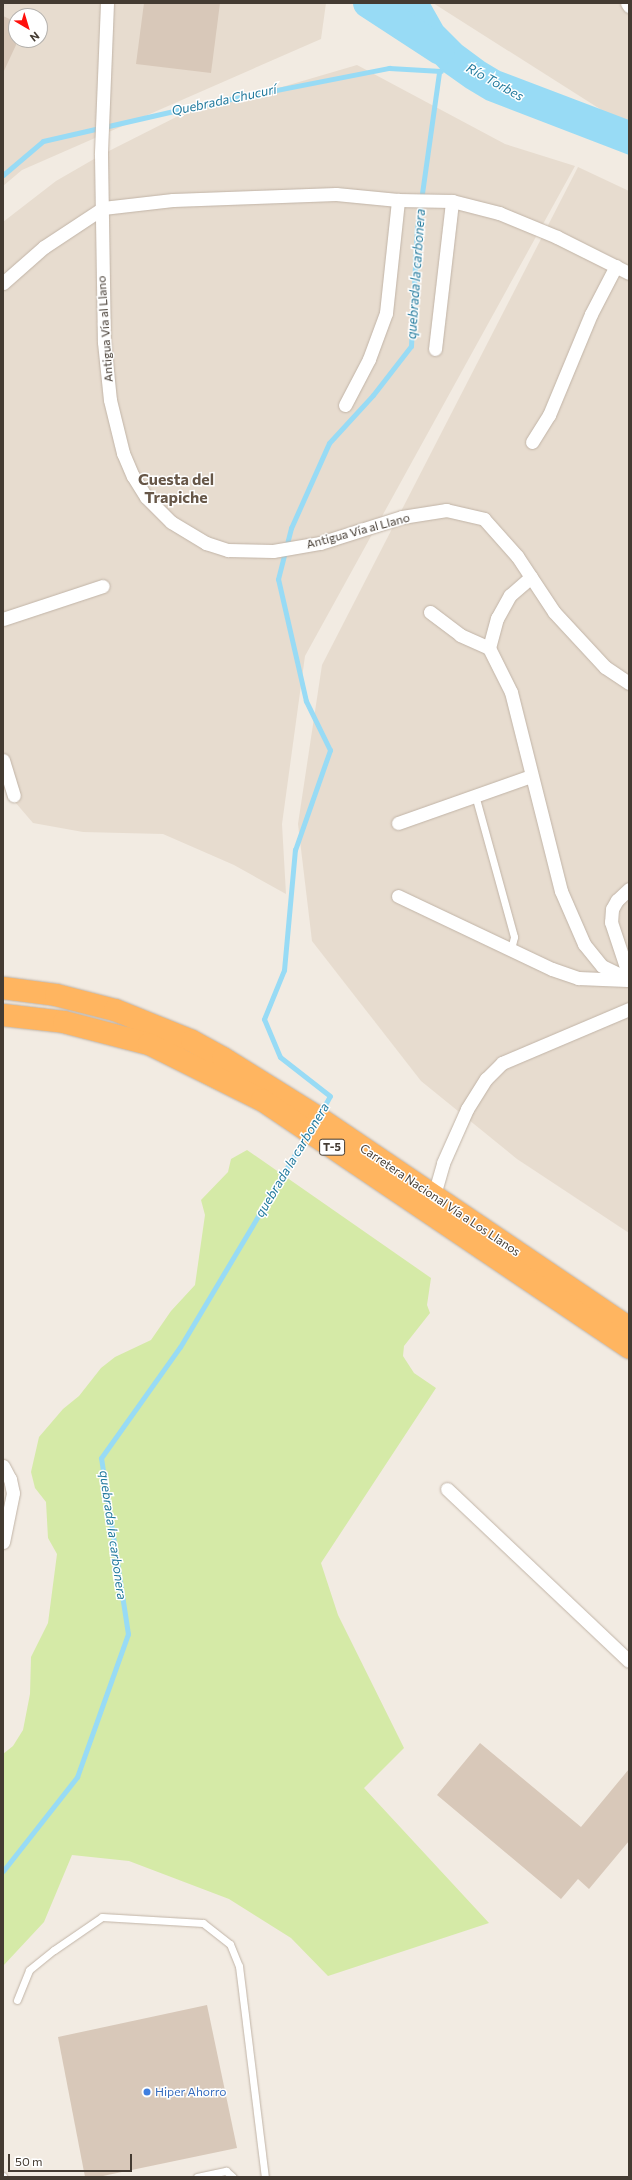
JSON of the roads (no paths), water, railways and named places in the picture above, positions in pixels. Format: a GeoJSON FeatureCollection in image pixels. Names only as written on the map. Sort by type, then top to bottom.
{"type":"FeatureCollection","features":[{"type":"Feature","properties":{"kind":"highway","name":"Carretera Nacional Vía a Los Llanos"},"geometry":{"type":"LineString","coordinates":[[3,988],[56,995],[115,1010],[192,1041],[319,1118],[629,1328]]}},
{"type":"Feature","properties":{"kind":"highway","name":"Carretera Nacional Vía a Los Llanos"},"geometry":{"type":"LineString","coordinates":[[3,1014],[64,1022],[149,1044],[262,1100],[629,1348]]}},
{"type":"Feature","properties":{"kind":"street","name":"Antigua Vía al Llano"},"geometry":{"type":"LineString","coordinates":[[107,3],[101,155],[103,208],[101,267],[104,342],[110,400],[123,453],[133,476],[146,497],[171,522],[206,543],[228,550],[274,551],[320,544],[402,517],[446,510],[484,520],[531,576],[554,612],[584,646],[606,667],[629,683]]}},
{"type":"Feature","properties":{"kind":"street"},"geometry":{"type":"LineString","coordinates":[[3,283],[44,247],[103,208],[173,200],[254,195],[336,194],[398,200],[452,200],[506,216],[557,237],[629,273]]}},
{"type":"Feature","properties":{"kind":"street"},"geometry":{"type":"LineString","coordinates":[[345,405],[369,359],[386,313],[398,200]]}},
{"type":"Feature","properties":{"kind":"street"},"geometry":{"type":"LineString","coordinates":[[435,349],[452,200]]}},
{"type":"Feature","properties":{"kind":"street"},"geometry":{"type":"LineString","coordinates":[[532,442],[549,415],[591,314],[616,266]]}},
{"type":"Feature","properties":{"kind":"street"},"geometry":{"type":"LineString","coordinates":[[489,648],[497,618],[510,595],[531,576]]}},
{"type":"Feature","properties":{"kind":"street"},"geometry":{"type":"LineString","coordinates":[[3,619],[104,586]]}},
{"type":"Feature","properties":{"kind":"street"},"geometry":{"type":"LineString","coordinates":[[430,612],[460,635],[489,648],[511,692],[561,891],[584,944],[602,966],[629,980]]}},
{"type":"Feature","properties":{"kind":"street"},"geometry":{"type":"LineString","coordinates":[[3,760],[14,795]]}},
{"type":"Feature","properties":{"kind":"street"},"geometry":{"type":"LineString","coordinates":[[398,823],[531,776]]}},
{"type":"Feature","properties":{"kind":"street"},"geometry":{"type":"LineString","coordinates":[[629,889],[617,900],[612,909],[611,922],[629,976]]}},
{"type":"Feature","properties":{"kind":"street"},"geometry":{"type":"LineString","coordinates":[[398,896],[552,969],[578,978],[629,980]]}},
{"type":"Feature","properties":{"kind":"street"},"geometry":{"type":"LineString","coordinates":[[434,1195],[443,1163],[467,1109],[486,1079],[502,1063],[629,1009]]}},
{"type":"Feature","properties":{"kind":"street"},"geometry":{"type":"LineString","coordinates":[[3,1466],[10,1479],[14,1493],[3,1542]]}},
{"type":"Feature","properties":{"kind":"street"},"geometry":{"type":"LineString","coordinates":[[447,1489],[629,1661]]}},
{"type":"Feature","properties":{"kind":"lane"},"geometry":{"type":"LineString","coordinates":[[476,795],[514,937],[510,949]]}},
{"type":"Feature","properties":{"kind":"lane"},"geometry":{"type":"LineString","coordinates":[[17,2000],[29,1970],[54,1950],[102,1917],[203,1923],[230,1944],[239,1966],[265,2177]]}},
{"type":"Feature","properties":{"kind":"lane"},"geometry":{"type":"LineString","coordinates":[[198,2177],[226,2171],[233,2177]]}},
{"type":"Feature","properties":{"kind":"water"},"geometry":{"type":"Polygon","coordinates":[[[395,3],[430,3],[443,26],[462,45],[500,71],[629,120],[629,155],[486,100],[466,88],[442,71],[408,33],[395,3]]]}},
{"type":"Feature","properties":{"kind":"waterway","name":"Río Torbes"},"geometry":{"type":"LineString","coordinates":[[368,3],[440,50]]}},
{"type":"Feature","properties":{"kind":"waterway","name":"Quebrada Chucurí"},"geometry":{"type":"LineString","coordinates":[[3,175],[43,141],[200,105],[389,68],[441,71]]}},
{"type":"Feature","properties":{"kind":"waterway","name":"quebrada la carbonera"},"geometry":{"type":"LineString","coordinates":[[321,1112],[330,1096],[280,1057],[264,1019],[284,970],[295,850],[330,750],[306,701],[278,579],[291,528],[329,443],[373,395],[411,346],[417,229],[439,72]]}},
{"type":"Feature","properties":{"kind":"waterway","name":"quebrada la carbonera"},"geometry":{"type":"LineString","coordinates":[[3,1871],[77,1777],[128,1634],[101,1458],[180,1347],[306,1136]]}},
{"type":"Feature","properties":{"kind":"place","name":"Hiper Ahorro"},"geometry":{"type":"Point","coordinates":[147,2092]}},
{"type":"Feature","properties":{"kind":"district","name":"Cuesta del Trapiche"},"geometry":{"type":"Point","coordinates":[176,488]}}]}
